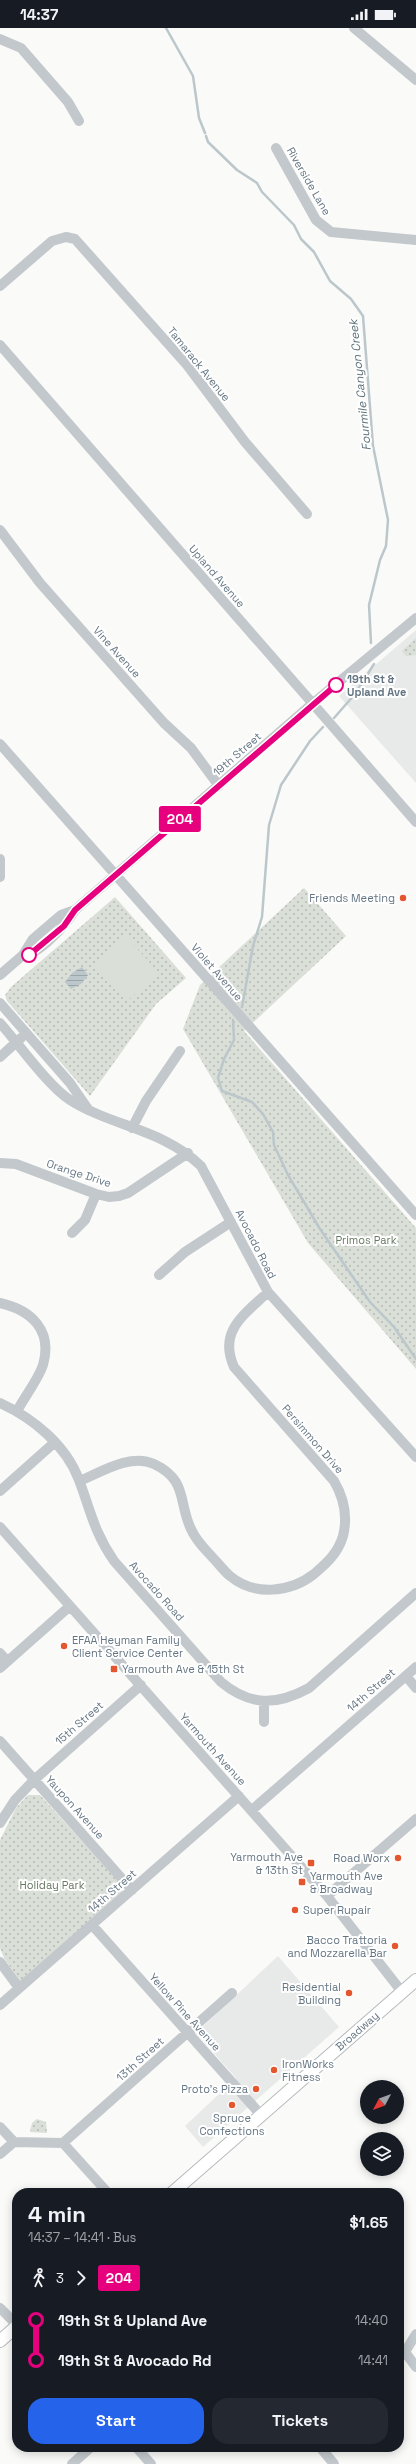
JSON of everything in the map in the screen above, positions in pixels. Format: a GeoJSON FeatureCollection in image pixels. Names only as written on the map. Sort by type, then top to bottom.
{"type":"FeatureCollection","features":[{"type":"Feature","properties":{"kind":"main road","name":"Broadway"},"geometry":{"type":"LineString","coordinates":[[178,2188],[416,1980]]}},
{"type":"Feature","properties":{"kind":"main road"},"geometry":{"type":"LineString","coordinates":[[0,2341],[12,2330]]}},
{"type":"Feature","properties":{"kind":"street"},"geometry":{"type":"LineString","coordinates":[[354,28],[416,80]]}},
{"type":"Feature","properties":{"kind":"street"},"geometry":{"type":"LineString","coordinates":[[0,39],[21,48],[68,102],[79,122]]}},
{"type":"Feature","properties":{"kind":"street","name":"Riverside Lane"},"geometry":{"type":"LineString","coordinates":[[276,148],[316,220],[323,227],[339,233],[416,240]]}},
{"type":"Feature","properties":{"kind":"street","name":"Tamarack Avenue"},"geometry":{"type":"LineString","coordinates":[[0,286],[52,241],[66,237],[75,239],[187,365],[245,442],[307,514]]}},
{"type":"Feature","properties":{"kind":"street","name":"Upland Avenue"},"geometry":{"type":"LineString","coordinates":[[0,345],[416,822]]}},
{"type":"Feature","properties":{"kind":"street","name":"Vine Avenue"},"geometry":{"type":"LineString","coordinates":[[0,530],[40,582],[164,723],[191,748],[219,786]]}},
{"type":"Feature","properties":{"kind":"street","name":"19th Street"},"geometry":{"type":"LineString","coordinates":[[0,975],[23,955],[31,954],[40,947],[64,926],[75,910],[115,875],[312,704],[416,618]]}},
{"type":"Feature","properties":{"kind":"street","name":"Violet Avenue"},"geometry":{"type":"LineString","coordinates":[[0,744],[416,1215]]}},
{"type":"Feature","properties":{"kind":"street"},"geometry":{"type":"LineString","coordinates":[[0,859],[4,872]]}},
{"type":"Feature","properties":{"kind":"street"},"geometry":{"type":"LineString","coordinates":[[0,1002],[70,1083],[88,1109]]}},
{"type":"Feature","properties":{"kind":"street","name":"Avocado Road"},"geometry":{"type":"LineString","coordinates":[[0,1023],[65,1096],[88,1109],[132,1128],[171,1142],[188,1153],[204,1171],[268,1292],[416,1457]]}},
{"type":"Feature","properties":{"kind":"street"},"geometry":{"type":"LineString","coordinates":[[0,1057],[27,1034]]}},
{"type":"Feature","properties":{"kind":"street"},"geometry":{"type":"LineString","coordinates":[[132,1128],[146,1101],[180,1051]]}},
{"type":"Feature","properties":{"kind":"street","name":"Orange Drive"},"geometry":{"type":"LineString","coordinates":[[0,1163],[16,1164],[96,1194],[109,1197],[128,1193],[188,1153]]}},
{"type":"Feature","properties":{"kind":"street"},"geometry":{"type":"LineString","coordinates":[[72,1233],[85,1220],[96,1194]]}},
{"type":"Feature","properties":{"kind":"street"},"geometry":{"type":"LineString","coordinates":[[159,1275],[185,1252],[231,1222]]}},
{"type":"Feature","properties":{"kind":"street","name":"Persimmon Drive"},"geometry":{"type":"LineString","coordinates":[[80,1481],[132,1461],[153,1463],[166,1470],[180,1488],[186,1516],[198,1541],[230,1576],[254,1588],[281,1589],[295,1586],[307,1580],[330,1561],[338,1550],[346,1524],[345,1506],[341,1493],[334,1481],[234,1367],[230,1358],[229,1337],[233,1327],[268,1292]]}},
{"type":"Feature","properties":{"kind":"street"},"geometry":{"type":"LineString","coordinates":[[0,1303],[28,1314],[39,1326],[44,1336],[46,1351],[43,1366],[17,1411]]}},
{"type":"Feature","properties":{"kind":"street","name":"Avocado Road"},"geometry":{"type":"LineString","coordinates":[[0,1403],[17,1411],[55,1442],[65,1455],[80,1481],[91,1520],[102,1544],[114,1561],[221,1682],[231,1690],[248,1698],[264,1701],[293,1697],[309,1688],[416,1593]]}},
{"type":"Feature","properties":{"kind":"street"},"geometry":{"type":"LineString","coordinates":[[0,1491],[55,1442]]}},
{"type":"Feature","properties":{"kind":"street","name":"Yarmouth Avenue"},"geometry":{"type":"LineString","coordinates":[[0,1527],[327,1896],[402,1992]]}},
{"type":"Feature","properties":{"kind":"street"},"geometry":{"type":"LineString","coordinates":[[0,1653],[4,1664],[70,1606]]}},
{"type":"Feature","properties":{"kind":"street","name":"14th Street"},"geometry":{"type":"LineString","coordinates":[[252,1810],[416,1667]]}},
{"type":"Feature","properties":{"kind":"street"},"geometry":{"type":"LineString","coordinates":[[406,1676],[416,1688]]}},
{"type":"Feature","properties":{"kind":"street","name":"15th Street"},"geometry":{"type":"LineString","coordinates":[[0,1823],[15,1800],[34,1780],[140,1685]]}},
{"type":"Feature","properties":{"kind":"street"},"geometry":{"type":"LineString","coordinates":[[264,1701],[264,1722]]}},
{"type":"Feature","properties":{"kind":"street","name":"Yaupon Avenue"},"geometry":{"type":"LineString","coordinates":[[0,1741],[132,1890]]}},
{"type":"Feature","properties":{"kind":"street","name":"14th Street"},"geometry":{"type":"LineString","coordinates":[[0,2005],[239,1796]]}},
{"type":"Feature","properties":{"kind":"street"},"geometry":{"type":"LineString","coordinates":[[327,1896],[416,1819]]}},
{"type":"Feature","properties":{"kind":"street","name":"Yellow Pine Avenue"},"geometry":{"type":"LineString","coordinates":[[92,1924],[261,2115]]}},
{"type":"Feature","properties":{"kind":"street"},"geometry":{"type":"LineString","coordinates":[[0,1962],[19,1988]]}},
{"type":"Feature","properties":{"kind":"street","name":"13th Street"},"geometry":{"type":"LineString","coordinates":[[63,2143],[232,1993]]}},
{"type":"Feature","properties":{"kind":"street"},"geometry":{"type":"LineString","coordinates":[[0,2127],[14,2142]]}},
{"type":"Feature","properties":{"kind":"street"},"geometry":{"type":"LineString","coordinates":[[0,2154],[14,2142],[63,2143],[104,2188]]}},
{"type":"Feature","properties":{"kind":"street"},"geometry":{"type":"LineString","coordinates":[[0,2308],[12,2321]]}},
{"type":"Feature","properties":{"kind":"street"},"geometry":{"type":"LineString","coordinates":[[416,2334],[404,2349],[416,2366]]}},
{"type":"Feature","properties":{"kind":"street"},"geometry":{"type":"LineString","coordinates":[[72,2464],[85,2452]]}},
{"type":"Feature","properties":{"kind":"street"},"geometry":{"type":"LineString","coordinates":[[140,2452],[151,2464]]}},
{"type":"Feature","properties":{"kind":"street"},"geometry":{"type":"LineString","coordinates":[[324,2452],[334,2464]]}},
{"type":"Feature","properties":{"kind":"shaded area"},"geometry":{"type":"Polygon","coordinates":[[[416,630],[416,783],[339,696],[416,630]]]}},
{"type":"Feature","properties":{"kind":"shaded area"},"geometry":{"type":"Polygon","coordinates":[[[82,967],[88,975],[81,984],[71,989],[65,982],[72,973],[82,967]]]}},
{"type":"Feature","properties":{"kind":"shaded area"},"geometry":{"type":"Polygon","coordinates":[[[278,1956],[339,2027],[203,2147],[185,2126],[236,2078],[196,2033],[278,1956]]]}},
{"type":"Feature","properties":{"kind":"green space"},"geometry":{"type":"Polygon","coordinates":[[[416,638],[416,655],[406,656],[402,651],[416,638]]]}},
{"type":"Feature","properties":{"kind":"green space","name":"Primos Park"},"geometry":{"type":"Polygon","coordinates":[[[304,888],[346,936],[244,1031],[416,1228],[416,1369],[308,1243],[183,1029],[200,985],[304,888]]]}},
{"type":"Feature","properties":{"kind":"green space"},"geometry":{"type":"Polygon","coordinates":[[[115,897],[186,978],[156,1004],[90,1096],[7,1001],[5,995],[11,987],[115,897]]]}},
{"type":"Feature","properties":{"kind":"green space"},"geometry":{"type":"Polygon","coordinates":[[[126,936],[159,973],[127,1001],[94,964],[126,936]]]}},
{"type":"Feature","properties":{"kind":"green space","name":"Holiday Park"},"geometry":{"type":"Polygon","coordinates":[[[28,1795],[40,1795],[121,1884],[122,1893],[20,1981],[4,1958],[0,1948],[0,1840],[16,1808],[28,1795]]]}},
{"type":"Feature","properties":{"kind":"green space"},"geometry":{"type":"Polygon","coordinates":[[[37,2119],[46,2122],[47,2133],[30,2132],[32,2123],[37,2119]]]}},
{"type":"Feature","properties":{"kind":"waterway","name":"Fourmile Canyon Creek"},"geometry":{"type":"LineString","coordinates":[[166,28],[193,76],[199,118],[205,133]]}},
{"type":"Feature","properties":{"kind":"waterway","name":"Fourmile Canyon Creek"},"geometry":{"type":"LineString","coordinates":[[206,136],[208,142],[237,170],[257,183],[262,192],[294,225],[301,239],[314,252],[330,281],[351,299],[363,316],[373,446],[388,520],[386,546],[380,560],[369,605],[371,643]]}},
{"type":"Feature","properties":{"kind":"waterway","name":"Fourmile Canyon Creek"},"geometry":{"type":"LineString","coordinates":[[334,718],[355,694],[374,664]]}},
{"type":"Feature","properties":{"kind":"waterway","name":"Fourmile Canyon Creek"},"geometry":{"type":"LineString","coordinates":[[242,1007],[253,946],[262,917],[269,825],[281,785],[310,741],[323,727]]}},
{"type":"Feature","properties":{"kind":"waterway","name":"Fourmile Canyon Creek"},"geometry":{"type":"LineString","coordinates":[[233,1020],[234,1040],[224,1059],[218,1078],[222,1091],[252,1102],[263,1114],[273,1132],[274,1145],[288,1175],[320,1229],[370,1302],[394,1327],[416,1359]]}},
{"type":"Feature","properties":{"kind":"bus line","name":"204"},"geometry":{"type":"LineString","coordinates":[[29,955],[64,926],[75,910],[312,704],[336,685]]}},
{"type":"Feature","properties":{"kind":"place","name":"19th St & Upland Ave"},"geometry":{"type":"Point","coordinates":[336,685]}},
{"type":"Feature","properties":{"kind":"place","name":"Friends Meeting"},"geometry":{"type":"Point","coordinates":[403,898]}},
{"type":"Feature","properties":{"kind":"place","name":"EFAA Heyman Family Client Service Center"},"geometry":{"type":"Point","coordinates":[64,1646]}},
{"type":"Feature","properties":{"kind":"place","name":"Yarmouth Ave & 15th St"},"geometry":{"type":"Point","coordinates":[114,1669]}},
{"type":"Feature","properties":{"kind":"place","name":"Road Worx"},"geometry":{"type":"Point","coordinates":[398,1858]}},
{"type":"Feature","properties":{"kind":"place","name":"Yarmouth Ave & 13th St"},"geometry":{"type":"Point","coordinates":[311,1863]}},
{"type":"Feature","properties":{"kind":"place","name":"Yarmouth Ave & Broadway"},"geometry":{"type":"Point","coordinates":[302,1882]}},
{"type":"Feature","properties":{"kind":"place","name":"Super Rupair"},"geometry":{"type":"Point","coordinates":[295,1910]}},
{"type":"Feature","properties":{"kind":"place","name":"Bacco Trattoria and Mozzarella Bar"},"geometry":{"type":"Point","coordinates":[395,1946]}},
{"type":"Feature","properties":{"kind":"place","name":"Residential Building"},"geometry":{"type":"Point","coordinates":[349,1993]}},
{"type":"Feature","properties":{"kind":"place","name":"IronWorks Fitness"},"geometry":{"type":"Point","coordinates":[274,2070]}},
{"type":"Feature","properties":{"kind":"place","name":"Proto's Pizza"},"geometry":{"type":"Point","coordinates":[256,2089]}},
{"type":"Feature","properties":{"kind":"place","name":"Spruce Confections"},"geometry":{"type":"Point","coordinates":[232,2105]}}]}
